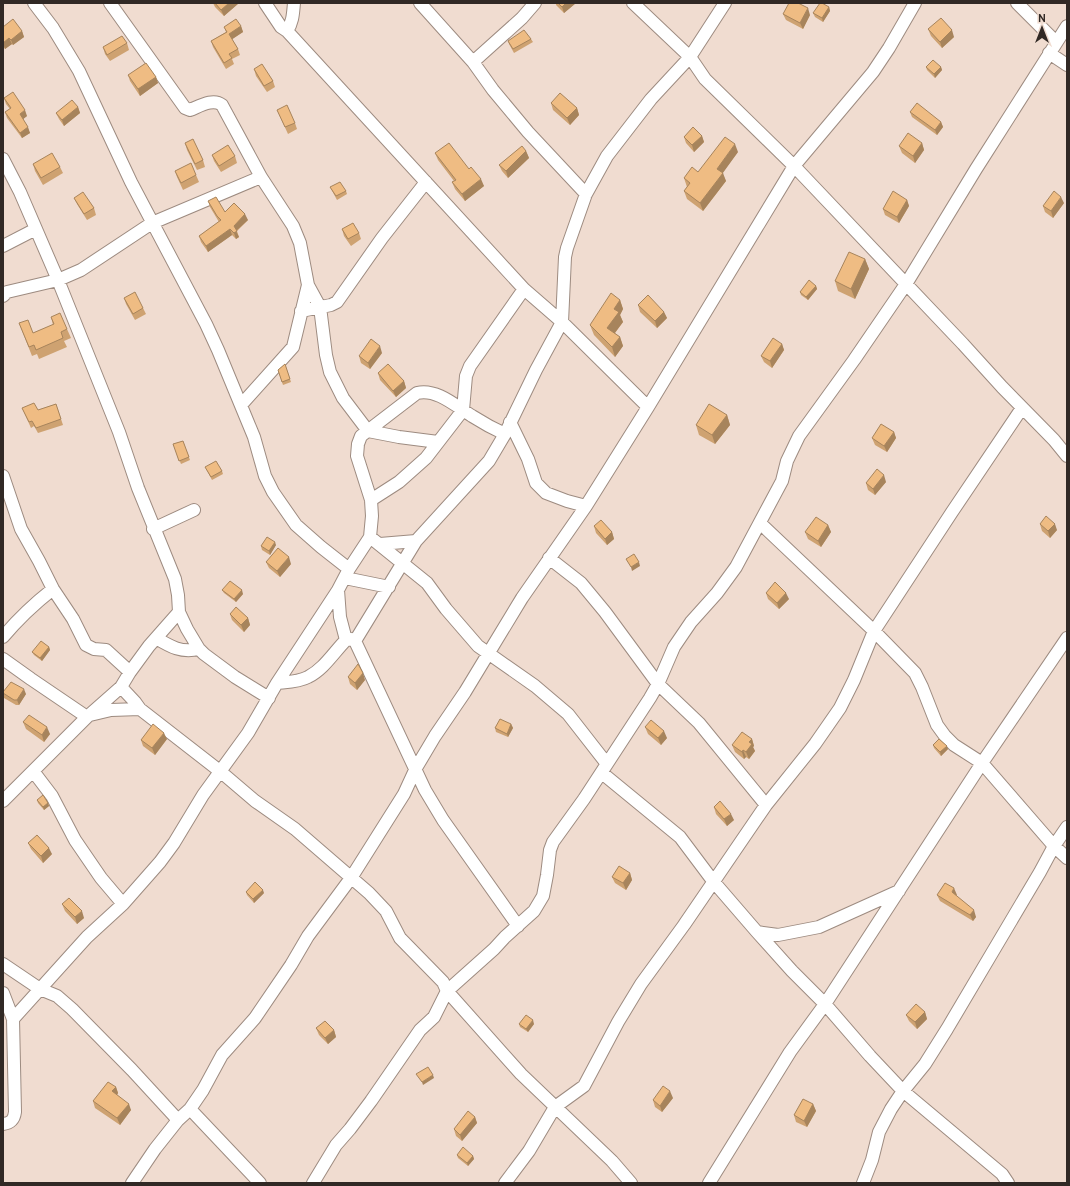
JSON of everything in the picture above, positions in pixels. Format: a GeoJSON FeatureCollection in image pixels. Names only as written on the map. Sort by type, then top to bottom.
{"type":"FeatureCollection","features":[{"type":"Feature","properties":{"kind":"street"},"geometry":{"type":"LineString","coordinates":[[34,3],[53,28],[79,71],[131,182],[209,330],[254,437],[264,476],[272,492],[296,525],[321,547],[347,574],[389,587]]}},
{"type":"Feature","properties":{"kind":"street"},"geometry":{"type":"LineString","coordinates":[[110,3],[185,108],[190,110],[213,102],[219,102],[222,105],[261,177],[293,226],[298,238],[308,285],[320,306],[326,355],[330,372],[343,398],[368,430],[399,437],[438,442]]}},
{"type":"Feature","properties":{"kind":"street"},"geometry":{"type":"LineString","coordinates":[[265,3],[281,27],[287,31],[524,289],[562,322],[648,407]]}},
{"type":"Feature","properties":{"kind":"street"},"geometry":{"type":"LineString","coordinates":[[287,31],[293,16],[294,3]]}},
{"type":"Feature","properties":{"kind":"street"},"geometry":{"type":"LineString","coordinates":[[420,3],[473,62],[528,132],[586,194]]}},
{"type":"Feature","properties":{"kind":"street"},"geometry":{"type":"LineString","coordinates":[[473,62],[522,18],[535,3]]}},
{"type":"Feature","properties":{"kind":"street"},"geometry":{"type":"LineString","coordinates":[[633,3],[690,57],[706,79],[794,166],[1054,440],[1067,456]]}},
{"type":"Feature","properties":{"kind":"street"},"geometry":{"type":"LineString","coordinates":[[277,683],[292,682],[308,677],[321,668],[351,641],[389,587],[416,541],[489,461],[505,434],[536,370],[562,322],[565,257],[586,194],[607,156],[651,99],[690,57],[725,3]]}},
{"type":"Feature","properties":{"kind":"street"},"geometry":{"type":"LineString","coordinates":[[132,1183],[139,1171],[178,1120],[190,1109],[203,1090],[222,1055],[255,1018],[308,936],[351,878],[404,794],[416,768],[435,736],[465,692],[522,598],[586,506],[648,407],[794,166],[873,72],[915,3]]}},
{"type":"Feature","properties":{"kind":"street"},"geometry":{"type":"LineString","coordinates":[[1017,3],[1056,42]]}},
{"type":"Feature","properties":{"kind":"street"},"geometry":{"type":"LineString","coordinates":[[313,1183],[336,1145],[367,1107],[420,1030],[434,1017],[447,991],[534,911],[543,896],[550,850],[553,842],[605,769],[658,684],[674,647],[691,622],[717,593],[736,567],[782,481],[787,461],[799,436],[854,360],[906,284],[1067,26]]}},
{"type":"Feature","properties":{"kind":"street"},"geometry":{"type":"LineString","coordinates":[[1049,53],[1067,64]]}},
{"type":"Feature","properties":{"kind":"street"},"geometry":{"type":"LineString","coordinates":[[3,159],[20,192],[58,280],[116,424],[154,529],[175,579],[179,612],[187,629],[199,650],[269,698]]}},
{"type":"Feature","properties":{"kind":"street"},"geometry":{"type":"LineString","coordinates":[[4,291],[58,280],[81,270],[152,222],[261,177]]}},
{"type":"Feature","properties":{"kind":"street"},"geometry":{"type":"LineString","coordinates":[[301,311],[330,305],[337,302],[341,298],[382,238],[426,182]]}},
{"type":"Feature","properties":{"kind":"street"},"geometry":{"type":"LineString","coordinates":[[3,246],[36,229]]}},
{"type":"Feature","properties":{"kind":"street"},"geometry":{"type":"LineString","coordinates":[[240,405],[293,348],[308,285]]}},
{"type":"Feature","properties":{"kind":"street"},"geometry":{"type":"LineString","coordinates":[[371,500],[413,471],[426,458],[463,410],[466,376],[470,366],[524,289]]}},
{"type":"Feature","properties":{"kind":"street"},"geometry":{"type":"LineString","coordinates":[[13,1018],[87,937],[123,904],[160,862],[174,843],[203,795],[221,772],[248,732],[277,683],[338,590],[370,537],[372,516],[371,500],[357,456],[358,444],[361,436],[417,393],[423,392],[448,400],[505,434]]}},
{"type":"Feature","properties":{"kind":"street"},"geometry":{"type":"LineString","coordinates":[[505,1183],[529,1151],[555,1107],[584,1086],[618,1022],[641,984],[684,925],[766,805],[815,744],[840,708],[854,680],[874,631],[1022,408]]}},
{"type":"Feature","properties":{"kind":"street"},"geometry":{"type":"LineString","coordinates":[[510,422],[528,459],[536,483],[546,493],[586,506]]}},
{"type":"Feature","properties":{"kind":"street"},"geometry":{"type":"LineString","coordinates":[[3,476],[7,503],[53,589],[73,619],[86,645],[94,649],[106,650],[130,672]]}},
{"type":"Feature","properties":{"kind":"street"},"geometry":{"type":"LineString","coordinates":[[154,529],[194,510]]}},
{"type":"Feature","properties":{"kind":"street"},"geometry":{"type":"LineString","coordinates":[[760,523],[874,631],[915,673],[937,725],[945,736],[954,745],[982,763],[1054,846],[1067,858]]}},
{"type":"Feature","properties":{"kind":"street"},"geometry":{"type":"LineString","coordinates":[[370,537],[427,583],[446,610],[478,646],[535,686],[568,714],[605,769],[680,837],[714,881],[757,932],[792,971],[826,1004],[903,1091],[1002,1174],[1008,1183]]}},
{"type":"Feature","properties":{"kind":"street"},"geometry":{"type":"LineString","coordinates":[[380,544],[416,541]]}},
{"type":"Feature","properties":{"kind":"street"},"geometry":{"type":"LineString","coordinates":[[549,558],[580,583],[605,612],[658,684],[699,723],[766,805]]}},
{"type":"Feature","properties":{"kind":"street"},"geometry":{"type":"LineString","coordinates":[[3,637],[19,618],[53,589]]}},
{"type":"Feature","properties":{"kind":"street"},"geometry":{"type":"LineString","coordinates":[[338,590],[340,617],[416,768],[425,790],[443,820],[518,926]]}},
{"type":"Feature","properties":{"kind":"street"},"geometry":{"type":"LineString","coordinates":[[3,801],[87,716],[121,687],[130,672],[156,638],[179,612]]}},
{"type":"Feature","properties":{"kind":"street"},"geometry":{"type":"LineString","coordinates":[[156,638],[168,646],[182,651],[199,650]]}},
{"type":"Feature","properties":{"kind":"street"},"geometry":{"type":"LineString","coordinates":[[709,1183],[790,1052],[826,1004],[982,763],[1067,638]]}},
{"type":"Feature","properties":{"kind":"street"},"geometry":{"type":"LineString","coordinates":[[3,659],[87,716],[111,710],[140,709]]}},
{"type":"Feature","properties":{"kind":"street"},"geometry":{"type":"LineString","coordinates":[[121,687],[140,709],[221,772],[255,801],[295,829],[369,893],[386,912],[400,938],[443,982],[447,991],[508,1061],[612,1161],[631,1183]]}},
{"type":"Feature","properties":{"kind":"street"},"geometry":{"type":"LineString","coordinates":[[33,771],[55,801],[75,840],[101,878],[123,904]]}},
{"type":"Feature","properties":{"kind":"street"},"geometry":{"type":"LineString","coordinates":[[404,794],[425,790]]}},
{"type":"Feature","properties":{"kind":"street"},"geometry":{"type":"LineString","coordinates":[[863,1183],[872,1160],[879,1132],[891,1109],[903,1091],[925,1064],[948,1029],[1067,826]]}},
{"type":"Feature","properties":{"kind":"street"},"geometry":{"type":"LineString","coordinates":[[757,932],[778,935],[819,927],[900,891]]}},
{"type":"Feature","properties":{"kind":"street"},"geometry":{"type":"LineString","coordinates":[[3,964],[40,989],[57,996],[72,1008],[178,1120]]}},
{"type":"Feature","properties":{"kind":"street"},"geometry":{"type":"LineString","coordinates":[[3,993],[13,1018],[15,1112],[14,1119],[10,1123],[3,1124]]}},
{"type":"Feature","properties":{"kind":"street"},"geometry":{"type":"LineString","coordinates":[[190,1109],[260,1183]]}},
{"type":"Feature","properties":{"kind":"building"},"geometry":{"type":"Polygon","coordinates":[[[215,3],[229,3],[221,10],[215,3]]]}},
{"type":"Feature","properties":{"kind":"building"},"geometry":{"type":"Polygon","coordinates":[[[558,3],[566,3],[562,7],[558,3]]]}},
{"type":"Feature","properties":{"kind":"building"},"geometry":{"type":"Polygon","coordinates":[[[789,3],[798,3],[808,8],[800,23],[783,14],[789,3]]]}},
{"type":"Feature","properties":{"kind":"building"},"geometry":{"type":"Polygon","coordinates":[[[820,3],[829,7],[822,18],[813,13],[820,3]]]}},
{"type":"Feature","properties":{"kind":"building"},"geometry":{"type":"Polygon","coordinates":[[[941,18],[952,30],[940,42],[928,29],[941,18]]]}},
{"type":"Feature","properties":{"kind":"building"},"geometry":{"type":"Polygon","coordinates":[[[13,19],[22,31],[11,40],[9,38],[3,43],[3,27],[13,19]]]}},
{"type":"Feature","properties":{"kind":"building"},"geometry":{"type":"Polygon","coordinates":[[[236,19],[241,26],[229,34],[238,49],[229,54],[232,58],[224,63],[211,41],[227,32],[224,27],[236,19]]]}},
{"type":"Feature","properties":{"kind":"building"},"geometry":{"type":"Polygon","coordinates":[[[524,30],[531,39],[513,49],[508,41],[524,30]]]}},
{"type":"Feature","properties":{"kind":"building"},"geometry":{"type":"Polygon","coordinates":[[[122,36],[127,43],[107,55],[103,47],[122,36]]]}},
{"type":"Feature","properties":{"kind":"building"},"geometry":{"type":"Polygon","coordinates":[[[933,60],[941,67],[934,74],[926,67],[933,60]]]}},
{"type":"Feature","properties":{"kind":"building"},"geometry":{"type":"Polygon","coordinates":[[[146,63],[156,77],[138,89],[128,75],[146,63]]]}},
{"type":"Feature","properties":{"kind":"building"},"geometry":{"type":"Polygon","coordinates":[[[262,64],[273,81],[264,86],[254,69],[262,64]]]}},
{"type":"Feature","properties":{"kind":"building"},"geometry":{"type":"Polygon","coordinates":[[[13,92],[25,110],[20,114],[28,127],[20,133],[5,112],[11,108],[4,98],[13,92]]]}},
{"type":"Feature","properties":{"kind":"building"},"geometry":{"type":"Polygon","coordinates":[[[560,93],[577,108],[567,118],[551,103],[560,93]]]}},
{"type":"Feature","properties":{"kind":"building"},"geometry":{"type":"Polygon","coordinates":[[[72,100],[78,107],[62,120],[56,113],[72,100]]]}},
{"type":"Feature","properties":{"kind":"building"},"geometry":{"type":"Polygon","coordinates":[[[917,103],[941,122],[935,130],[910,112],[917,103]]]}},
{"type":"Feature","properties":{"kind":"building"},"geometry":{"type":"Polygon","coordinates":[[[287,105],[295,123],[285,127],[277,110],[287,105]]]}},
{"type":"Feature","properties":{"kind":"building"},"geometry":{"type":"Polygon","coordinates":[[[693,127],[702,136],[692,145],[684,137],[693,127]]]}},
{"type":"Feature","properties":{"kind":"building"},"geometry":{"type":"Polygon","coordinates":[[[908,133],[922,143],[913,156],[899,146],[908,133]]]}},
{"type":"Feature","properties":{"kind":"building"},"geometry":{"type":"Polygon","coordinates":[[[725,137],[735,144],[717,169],[723,173],[700,203],[684,191],[690,183],[684,178],[692,167],[698,172],[725,137]]]}},
{"type":"Feature","properties":{"kind":"building"},"geometry":{"type":"Polygon","coordinates":[[[193,139],[203,160],[195,164],[185,143],[193,139]]]}},
{"type":"Feature","properties":{"kind":"building"},"geometry":{"type":"Polygon","coordinates":[[[449,143],[469,169],[471,167],[481,179],[462,194],[452,182],[456,180],[435,153],[449,143]]]}},
{"type":"Feature","properties":{"kind":"building"},"geometry":{"type":"Polygon","coordinates":[[[228,145],[235,156],[219,166],[212,155],[228,145]]]}},
{"type":"Feature","properties":{"kind":"building"},"geometry":{"type":"Polygon","coordinates":[[[522,146],[526,151],[506,171],[499,165],[522,146]]]}},
{"type":"Feature","properties":{"kind":"building"},"geometry":{"type":"Polygon","coordinates":[[[52,153],[60,167],[41,178],[33,164],[52,153]]]}},
{"type":"Feature","properties":{"kind":"building"},"geometry":{"type":"Polygon","coordinates":[[[191,163],[196,175],[181,183],[175,171],[191,163]]]}},
{"type":"Feature","properties":{"kind":"building"},"geometry":{"type":"Polygon","coordinates":[[[340,182],[346,191],[336,196],[330,187],[340,182]]]}},
{"type":"Feature","properties":{"kind":"building"},"geometry":{"type":"Polygon","coordinates":[[[893,191],[907,200],[897,217],[883,209],[893,191]]]}},
{"type":"Feature","properties":{"kind":"building"},"geometry":{"type":"Polygon","coordinates":[[[1054,191],[1061,197],[1051,211],[1043,206],[1054,191]]]}},
{"type":"Feature","properties":{"kind":"building"},"geometry":{"type":"Polygon","coordinates":[[[83,192],[94,208],[84,214],[74,198],[83,192]]]}},
{"type":"Feature","properties":{"kind":"building"},"geometry":{"type":"Polygon","coordinates":[[[216,197],[225,212],[234,203],[245,214],[234,226],[237,231],[234,233],[230,229],[206,246],[199,236],[221,220],[208,201],[216,197]]]}},
{"type":"Feature","properties":{"kind":"building"},"geometry":{"type":"Polygon","coordinates":[[[353,223],[359,233],[348,239],[342,229],[353,223]]]}},
{"type":"Feature","properties":{"kind":"building"},"geometry":{"type":"Polygon","coordinates":[[[849,252],[865,259],[851,289],[835,281],[849,252]]]}},
{"type":"Feature","properties":{"kind":"building"},"geometry":{"type":"Polygon","coordinates":[[[809,280],[816,286],[806,297],[800,292],[809,280]]]}},
{"type":"Feature","properties":{"kind":"building"},"geometry":{"type":"Polygon","coordinates":[[[135,292],[143,308],[133,314],[124,298],[135,292]]]}},
{"type":"Feature","properties":{"kind":"building"},"geometry":{"type":"Polygon","coordinates":[[[611,293],[620,300],[614,309],[619,312],[607,328],[620,337],[612,347],[590,325],[611,293]]]}},
{"type":"Feature","properties":{"kind":"building"},"geometry":{"type":"Polygon","coordinates":[[[648,295],[664,312],[655,321],[638,305],[648,295]]]}},
{"type":"Feature","properties":{"kind":"building"},"geometry":{"type":"Polygon","coordinates":[[[60,313],[67,329],[61,332],[63,338],[36,350],[34,345],[29,347],[19,323],[28,320],[33,333],[54,324],[51,317],[60,313]]]}},
{"type":"Feature","properties":{"kind":"building"},"geometry":{"type":"Polygon","coordinates":[[[773,338],[782,344],[770,361],[761,356],[773,338]]]}},
{"type":"Feature","properties":{"kind":"building"},"geometry":{"type":"Polygon","coordinates":[[[371,339],[380,346],[368,363],[359,356],[371,339]]]}},
{"type":"Feature","properties":{"kind":"building"},"geometry":{"type":"Polygon","coordinates":[[[285,364],[290,379],[282,382],[278,370],[285,364]]]}},
{"type":"Feature","properties":{"kind":"building"},"geometry":{"type":"Polygon","coordinates":[[[388,364],[404,381],[393,391],[378,373],[388,364]]]}},
{"type":"Feature","properties":{"kind":"building"},"geometry":{"type":"Polygon","coordinates":[[[34,403],[38,410],[56,404],[61,419],[36,428],[32,421],[29,422],[22,408],[34,403]]]}},
{"type":"Feature","properties":{"kind":"building"},"geometry":{"type":"Polygon","coordinates":[[[709,404],[727,415],[712,435],[696,425],[709,404]]]}},
{"type":"Feature","properties":{"kind":"building"},"geometry":{"type":"Polygon","coordinates":[[[881,424],[894,432],[884,446],[872,438],[881,424]]]}},
{"type":"Feature","properties":{"kind":"building"},"geometry":{"type":"Polygon","coordinates":[[[183,441],[189,457],[179,461],[173,444],[183,441]]]}},
{"type":"Feature","properties":{"kind":"building"},"geometry":{"type":"Polygon","coordinates":[[[216,461],[222,471],[211,477],[205,467],[216,461]]]}},
{"type":"Feature","properties":{"kind":"building"},"geometry":{"type":"Polygon","coordinates":[[[877,469],[884,475],[873,489],[866,483],[877,469]]]}},
{"type":"Feature","properties":{"kind":"building"},"geometry":{"type":"Polygon","coordinates":[[[1046,516],[1055,524],[1048,531],[1040,524],[1046,516]]]}},
{"type":"Feature","properties":{"kind":"building"},"geometry":{"type":"Polygon","coordinates":[[[816,517],[828,525],[818,541],[805,532],[816,517]]]}},
{"type":"Feature","properties":{"kind":"building"},"geometry":{"type":"Polygon","coordinates":[[[601,520],[612,532],[605,539],[594,526],[601,520]]]}},
{"type":"Feature","properties":{"kind":"building"},"geometry":{"type":"Polygon","coordinates":[[[267,537],[275,542],[269,551],[261,546],[267,537]]]}},
{"type":"Feature","properties":{"kind":"building"},"geometry":{"type":"Polygon","coordinates":[[[278,548],[289,557],[277,571],[266,562],[278,548]]]}},
{"type":"Feature","properties":{"kind":"building"},"geometry":{"type":"Polygon","coordinates":[[[634,554],[639,562],[631,567],[626,559],[634,554]]]}},
{"type":"Feature","properties":{"kind":"building"},"geometry":{"type":"Polygon","coordinates":[[[230,581],[242,590],[234,599],[222,590],[230,581]]]}},
{"type":"Feature","properties":{"kind":"building"},"geometry":{"type":"Polygon","coordinates":[[[775,582],[786,593],[777,603],[766,593],[775,582]]]}},
{"type":"Feature","properties":{"kind":"building"},"geometry":{"type":"Polygon","coordinates":[[[236,607],[248,618],[241,625],[230,614],[236,607]]]}},
{"type":"Feature","properties":{"kind":"building"},"geometry":{"type":"Polygon","coordinates":[[[41,641],[49,647],[40,658],[32,652],[41,641]]]}},
{"type":"Feature","properties":{"kind":"building"},"geometry":{"type":"Polygon","coordinates":[[[358,664],[363,673],[355,683],[348,677],[358,664]]]}},
{"type":"Feature","properties":{"kind":"building"},"geometry":{"type":"Polygon","coordinates":[[[11,682],[24,689],[17,700],[14,700],[3,693],[11,682]]]}},
{"type":"Feature","properties":{"kind":"building"},"geometry":{"type":"Polygon","coordinates":[[[29,715],[47,727],[42,735],[23,722],[29,715]]]}},
{"type":"Feature","properties":{"kind":"building"},"geometry":{"type":"Polygon","coordinates":[[[500,719],[511,724],[507,734],[495,728],[500,719]]]}},
{"type":"Feature","properties":{"kind":"building"},"geometry":{"type":"Polygon","coordinates":[[[651,720],[664,731],[658,738],[645,727],[651,720]]]}},
{"type":"Feature","properties":{"kind":"building"},"geometry":{"type":"Polygon","coordinates":[[[153,724],[164,733],[152,748],[141,740],[153,724]]]}},
{"type":"Feature","properties":{"kind":"building"},"geometry":{"type":"Polygon","coordinates":[[[742,732],[752,739],[749,742],[752,744],[746,752],[743,750],[742,752],[732,745],[742,732]]]}},
{"type":"Feature","properties":{"kind":"building"},"geometry":{"type":"Polygon","coordinates":[[[939,739],[947,746],[940,752],[933,745],[939,739]]]}},
{"type":"Feature","properties":{"kind":"building"},"geometry":{"type":"Polygon","coordinates":[[[43,795],[48,803],[43,807],[37,800],[43,795]]]}},
{"type":"Feature","properties":{"kind":"building"},"geometry":{"type":"Polygon","coordinates":[[[720,801],[731,814],[724,819],[714,807],[720,801]]]}},
{"type":"Feature","properties":{"kind":"building"},"geometry":{"type":"Polygon","coordinates":[[[37,835],[49,848],[41,856],[28,843],[37,835]]]}},
{"type":"Feature","properties":{"kind":"building"},"geometry":{"type":"Polygon","coordinates":[[[619,866],[630,873],[623,883],[612,877],[619,866]]]}},
{"type":"Feature","properties":{"kind":"building"},"geometry":{"type":"Polygon","coordinates":[[[255,882],[263,890],[253,899],[246,892],[255,882]]]}},
{"type":"Feature","properties":{"kind":"building"},"geometry":{"type":"Polygon","coordinates":[[[945,883],[954,888],[952,892],[974,910],[970,915],[937,895],[945,883]]]}},
{"type":"Feature","properties":{"kind":"building"},"geometry":{"type":"Polygon","coordinates":[[[69,898],[82,911],[75,917],[62,904],[69,898]]]}},
{"type":"Feature","properties":{"kind":"building"},"geometry":{"type":"Polygon","coordinates":[[[916,1004],[925,1012],[915,1022],[906,1015],[916,1004]]]}},
{"type":"Feature","properties":{"kind":"building"},"geometry":{"type":"Polygon","coordinates":[[[526,1015],[533,1020],[526,1029],[519,1024],[526,1015]]]}},
{"type":"Feature","properties":{"kind":"building"},"geometry":{"type":"Polygon","coordinates":[[[325,1021],[334,1030],[325,1038],[316,1028],[325,1021]]]}},
{"type":"Feature","properties":{"kind":"building"},"geometry":{"type":"Polygon","coordinates":[[[428,1067],[433,1075],[422,1082],[416,1074],[428,1067]]]}},
{"type":"Feature","properties":{"kind":"building"},"geometry":{"type":"Polygon","coordinates":[[[108,1082],[116,1087],[112,1091],[129,1104],[117,1118],[93,1101],[108,1082]]]}},
{"type":"Feature","properties":{"kind":"building"},"geometry":{"type":"Polygon","coordinates":[[[663,1086],[670,1091],[660,1106],[653,1100],[663,1086]]]}},
{"type":"Feature","properties":{"kind":"building"},"geometry":{"type":"Polygon","coordinates":[[[803,1099],[813,1104],[804,1121],[794,1115],[803,1099]]]}},
{"type":"Feature","properties":{"kind":"building"},"geometry":{"type":"Polygon","coordinates":[[[468,1111],[475,1117],[460,1135],[454,1129],[468,1111]]]}},
{"type":"Feature","properties":{"kind":"building"},"geometry":{"type":"Polygon","coordinates":[[[463,1147],[473,1156],[467,1163],[457,1155],[463,1147]]]}}]}
